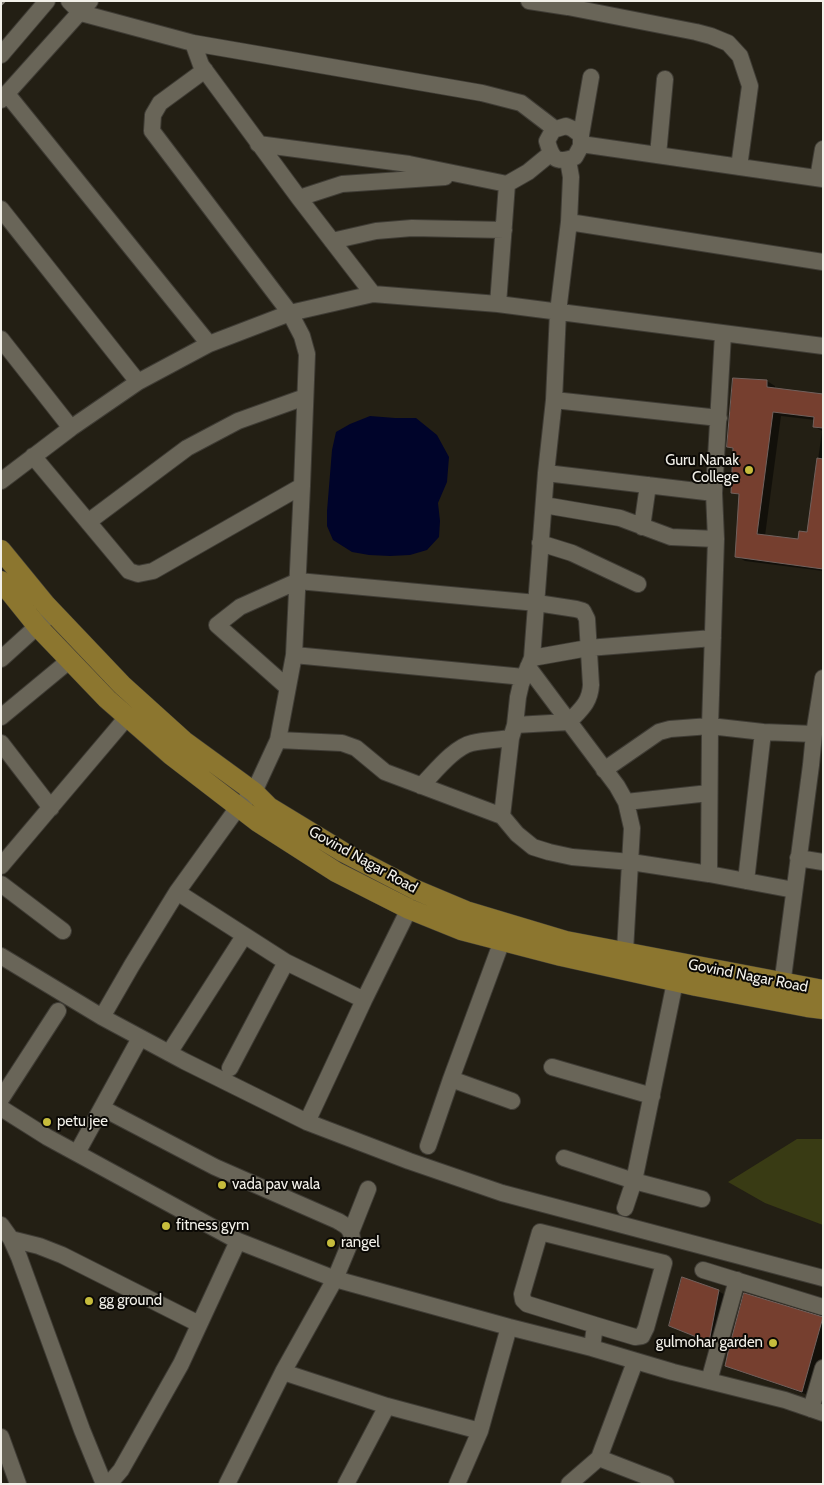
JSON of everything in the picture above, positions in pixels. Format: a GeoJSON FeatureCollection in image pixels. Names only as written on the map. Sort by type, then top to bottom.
{"type":"FeatureCollection","features":[{"type":"Feature","properties":{"kind":"main road","name":"Govind Nagar Road"},"geometry":{"type":"LineString","coordinates":[[1,550],[53,612],[122,685],[184,741],[254,792],[269,807],[343,852],[416,890],[466,911],[506,932],[561,956],[675,982],[823,1009]]}},
{"type":"Feature","properties":{"kind":"main road","name":"Govind Nagar Road"},"geometry":{"type":"LineString","coordinates":[[1,581],[38,627],[107,699],[171,755],[240,806],[258,822],[336,872],[408,909],[461,930],[506,932],[566,941],[823,990]]}},
{"type":"Feature","properties":{"kind":"street"},"geometry":{"type":"LineString","coordinates":[[1,55],[47,1]]}},
{"type":"Feature","properties":{"kind":"street"},"geometry":{"type":"LineString","coordinates":[[69,1],[193,43],[482,92],[521,103],[555,129]]}},
{"type":"Feature","properties":{"kind":"street"},"geometry":{"type":"LineString","coordinates":[[529,1],[696,32],[728,43],[740,56],[750,86],[739,167]]}},
{"type":"Feature","properties":{"kind":"street"},"geometry":{"type":"LineString","coordinates":[[85,7],[4,97],[210,344]]}},
{"type":"Feature","properties":{"kind":"street"},"geometry":{"type":"LineString","coordinates":[[193,43],[201,65],[258,144],[373,294]]}},
{"type":"Feature","properties":{"kind":"street"},"geometry":{"type":"LineString","coordinates":[[102,1018],[177,892],[240,806],[254,792],[278,740],[294,655],[307,354],[302,336],[290,313],[152,131],[153,114],[160,103],[205,70]]}},
{"type":"Feature","properties":{"kind":"street"},"geometry":{"type":"LineString","coordinates":[[591,77],[581,140],[575,157],[562,161],[554,158],[550,154],[547,142],[555,129],[566,126],[573,129],[581,140],[658,155],[821,178],[823,149]]}},
{"type":"Feature","properties":{"kind":"street"},"geometry":{"type":"LineString","coordinates":[[658,155],[665,79]]}},
{"type":"Feature","properties":{"kind":"street"},"geometry":{"type":"LineString","coordinates":[[258,144],[409,164],[507,184],[528,172],[550,154]]}},
{"type":"Feature","properties":{"kind":"street"},"geometry":{"type":"LineString","coordinates":[[502,816],[518,696],[528,667],[537,603],[540,543],[554,400],[558,312],[569,222],[572,177],[568,160]]}},
{"type":"Feature","properties":{"kind":"street"},"geometry":{"type":"LineString","coordinates":[[299,198],[342,184],[462,176]]}},
{"type":"Feature","properties":{"kind":"street"},"geometry":{"type":"LineString","coordinates":[[498,304],[507,184]]}},
{"type":"Feature","properties":{"kind":"street"},"geometry":{"type":"LineString","coordinates":[[1,209],[138,382]]}},
{"type":"Feature","properties":{"kind":"street"},"geometry":{"type":"LineString","coordinates":[[569,222],[823,262]]}},
{"type":"Feature","properties":{"kind":"street"},"geometry":{"type":"LineString","coordinates":[[332,241],[376,231],[412,228],[504,230]]}},
{"type":"Feature","properties":{"kind":"street"},"geometry":{"type":"LineString","coordinates":[[1,481],[71,428],[138,382],[210,344],[290,313],[373,294],[498,304],[823,346]]}},
{"type":"Feature","properties":{"kind":"street"},"geometry":{"type":"LineString","coordinates":[[709,874],[710,726],[716,539],[714,493],[723,334]]}},
{"type":"Feature","properties":{"kind":"street"},"geometry":{"type":"LineString","coordinates":[[1,339],[71,428]]}},
{"type":"Feature","properties":{"kind":"street"},"geometry":{"type":"LineString","coordinates":[[88,522],[187,448],[238,420],[305,397]]}},
{"type":"Feature","properties":{"kind":"street"},"geometry":{"type":"LineString","coordinates":[[554,400],[719,418]]}},
{"type":"Feature","properties":{"kind":"street"},"geometry":{"type":"LineString","coordinates":[[33,456],[129,570],[138,574],[152,571],[302,486]]}},
{"type":"Feature","properties":{"kind":"street"},"geometry":{"type":"LineString","coordinates":[[546,473],[714,493]]}},
{"type":"Feature","properties":{"kind":"street"},"geometry":{"type":"LineString","coordinates":[[642,526],[648,485]]}},
{"type":"Feature","properties":{"kind":"street"},"geometry":{"type":"LineString","coordinates":[[544,505],[620,518],[671,537],[716,539]]}},
{"type":"Feature","properties":{"kind":"street"},"geometry":{"type":"LineString","coordinates":[[540,543],[572,553],[638,584]]}},
{"type":"Feature","properties":{"kind":"street"},"geometry":{"type":"LineString","coordinates":[[287,687],[217,625],[240,607],[298,581],[537,603],[583,611],[587,619],[590,696],[585,705],[569,722],[513,732],[470,743],[455,752],[422,786]]}},
{"type":"Feature","properties":{"kind":"street"},"geometry":{"type":"LineString","coordinates":[[1,659],[53,612]]}},
{"type":"Feature","properties":{"kind":"street"},"geometry":{"type":"LineString","coordinates":[[294,655],[528,667],[588,648],[713,638]]}},
{"type":"Feature","properties":{"kind":"street"},"geometry":{"type":"LineString","coordinates":[[1,717],[70,660]]}},
{"type":"Feature","properties":{"kind":"street"},"geometry":{"type":"LineString","coordinates":[[528,667],[617,786],[626,802],[632,828],[625,952]]}},
{"type":"Feature","properties":{"kind":"street"},"geometry":{"type":"LineString","coordinates":[[779,1002],[823,678]]}},
{"type":"Feature","properties":{"kind":"street"},"geometry":{"type":"LineString","coordinates":[[1,866],[128,716]]}},
{"type":"Feature","properties":{"kind":"street"},"geometry":{"type":"LineString","coordinates":[[604,770],[659,732],[670,729],[710,726],[763,732],[814,734]]}},
{"type":"Feature","properties":{"kind":"street"},"geometry":{"type":"LineString","coordinates":[[746,881],[763,732]]}},
{"type":"Feature","properties":{"kind":"street"},"geometry":{"type":"LineString","coordinates":[[278,740],[342,743],[356,748],[385,772],[502,816],[517,834],[533,847],[549,852],[572,857],[631,862],[709,874],[794,890]]}},
{"type":"Feature","properties":{"kind":"street"},"geometry":{"type":"LineString","coordinates":[[1,743],[7,763],[51,808]]}},
{"type":"Feature","properties":{"kind":"street"},"geometry":{"type":"LineString","coordinates":[[626,802],[709,793]]}},
{"type":"Feature","properties":{"kind":"street"},"geometry":{"type":"LineString","coordinates":[[798,858],[823,862]]}},
{"type":"Feature","properties":{"kind":"street"},"geometry":{"type":"LineString","coordinates":[[1,884],[63,931]]}},
{"type":"Feature","properties":{"kind":"street"},"geometry":{"type":"LineString","coordinates":[[177,892],[286,962],[364,1000]]}},
{"type":"Feature","properties":{"kind":"street"},"geometry":{"type":"LineString","coordinates":[[307,1122],[408,909]]}},
{"type":"Feature","properties":{"kind":"street"},"geometry":{"type":"LineString","coordinates":[[428,1146],[506,932]]}},
{"type":"Feature","properties":{"kind":"street"},"geometry":{"type":"LineString","coordinates":[[169,1052],[244,936]]}},
{"type":"Feature","properties":{"kind":"street"},"geometry":{"type":"LineString","coordinates":[[1,956],[102,1018],[307,1122],[502,1193],[823,1278]]}},
{"type":"Feature","properties":{"kind":"street"},"geometry":{"type":"LineString","coordinates":[[230,1068],[286,962]]}},
{"type":"Feature","properties":{"kind":"street"},"geometry":{"type":"LineString","coordinates":[[625,1208],[634,1181],[675,982]]}},
{"type":"Feature","properties":{"kind":"street"},"geometry":{"type":"LineString","coordinates":[[1,1099],[58,1011]]}},
{"type":"Feature","properties":{"kind":"street"},"geometry":{"type":"LineString","coordinates":[[77,1154],[140,1038]]}},
{"type":"Feature","properties":{"kind":"street"},"geometry":{"type":"LineString","coordinates":[[552,1067],[652,1096]]}},
{"type":"Feature","properties":{"kind":"street"},"geometry":{"type":"LineString","coordinates":[[451,1079],[512,1101]]}},
{"type":"Feature","properties":{"kind":"street"},"geometry":{"type":"LineString","coordinates":[[1,1108],[47,1138],[238,1241],[335,1279],[592,1348],[636,1362],[785,1400],[817,1411],[823,1368]]}},
{"type":"Feature","properties":{"kind":"street"},"geometry":{"type":"LineString","coordinates":[[102,1108],[215,1167],[338,1221],[352,1232]]}},
{"type":"Feature","properties":{"kind":"street"},"geometry":{"type":"LineString","coordinates":[[564,1158],[634,1181],[702,1199]]}},
{"type":"Feature","properties":{"kind":"street"},"geometry":{"type":"LineString","coordinates":[[227,1484],[283,1372],[335,1279],[352,1238],[352,1232],[368,1189]]}},
{"type":"Feature","properties":{"kind":"street"},"geometry":{"type":"LineString","coordinates":[[1,1225],[11,1239],[32,1291],[82,1430],[104,1484]]}},
{"type":"Feature","properties":{"kind":"street"},"geometry":{"type":"LineString","coordinates":[[540,1232],[664,1263],[646,1328],[642,1336],[635,1337],[595,1325],[527,1304],[523,1300],[522,1294],[540,1232]]}},
{"type":"Feature","properties":{"kind":"street"},"geometry":{"type":"LineString","coordinates":[[11,1239],[39,1246],[62,1255],[199,1324]]}},
{"type":"Feature","properties":{"kind":"street"},"geometry":{"type":"LineString","coordinates":[[109,1484],[121,1470],[181,1364],[238,1241]]}},
{"type":"Feature","properties":{"kind":"street"},"geometry":{"type":"LineString","coordinates":[[703,1270],[823,1307]]}},
{"type":"Feature","properties":{"kind":"street"},"geometry":{"type":"LineString","coordinates":[[708,1381],[737,1280]]}},
{"type":"Feature","properties":{"kind":"street"},"geometry":{"type":"LineString","coordinates":[[592,1348],[595,1325]]}},
{"type":"Feature","properties":{"kind":"street"},"geometry":{"type":"LineString","coordinates":[[456,1484],[480,1431],[509,1327]]}},
{"type":"Feature","properties":{"kind":"street"},"geometry":{"type":"LineString","coordinates":[[569,1484],[599,1458],[636,1362]]}},
{"type":"Feature","properties":{"kind":"street"},"geometry":{"type":"LineString","coordinates":[[283,1372],[387,1406],[480,1431]]}},
{"type":"Feature","properties":{"kind":"street"},"geometry":{"type":"LineString","coordinates":[[346,1484],[387,1406]]}},
{"type":"Feature","properties":{"kind":"street"},"geometry":{"type":"LineString","coordinates":[[1,1437],[18,1484]]}},
{"type":"Feature","properties":{"kind":"street"},"geometry":{"type":"LineString","coordinates":[[599,1458],[666,1484]]}},
{"type":"Feature","properties":{"kind":"path"},"geometry":{"type":"LineString","coordinates":[[1,5],[4,1]]}},
{"type":"Feature","properties":{"kind":"green space"},"geometry":{"type":"Polygon","coordinates":[[[797,1139],[823,1139],[823,1225],[765,1203],[728,1182],[797,1139]]]}},
{"type":"Feature","properties":{"kind":"water"},"geometry":{"type":"Polygon","coordinates":[[[370,416],[416,418],[437,435],[449,457],[447,482],[438,503],[439,537],[427,550],[410,555],[390,556],[352,552],[333,540],[327,526],[332,450],[336,432],[370,416]]]}},
{"type":"Feature","properties":{"kind":"building","name":"Guru Nanak College"},"geometry":{"type":"Polygon","coordinates":[[[733,378],[767,380],[767,387],[823,394],[823,428],[813,427],[814,417],[773,412],[757,534],[798,539],[799,531],[807,532],[817,458],[823,459],[823,569],[735,557],[739,494],[731,493],[733,448],[727,447],[733,378]]]}},
{"type":"Feature","properties":{"kind":"building"},"geometry":{"type":"Polygon","coordinates":[[[682,1277],[719,1290],[709,1342],[669,1326],[682,1277]]]}},
{"type":"Feature","properties":{"kind":"building","name":"gulmohar garden"},"geometry":{"type":"Polygon","coordinates":[[[744,1293],[823,1317],[802,1392],[725,1366],[744,1293]]]}},
{"type":"Feature","properties":{"kind":"place","name":"Guru Nanak College"},"geometry":{"type":"Point","coordinates":[749,470]}},
{"type":"Feature","properties":{"kind":"place","name":"petu jee"},"geometry":{"type":"Point","coordinates":[47,1122]}},
{"type":"Feature","properties":{"kind":"place","name":"vada pav wala"},"geometry":{"type":"Point","coordinates":[222,1185]}},
{"type":"Feature","properties":{"kind":"place","name":"fitness gym"},"geometry":{"type":"Point","coordinates":[166,1226]}},
{"type":"Feature","properties":{"kind":"place","name":"rangel"},"geometry":{"type":"Point","coordinates":[331,1243]}},
{"type":"Feature","properties":{"kind":"place","name":"gg ground"},"geometry":{"type":"Point","coordinates":[89,1301]}},
{"type":"Feature","properties":{"kind":"place","name":"gulmohar garden"},"geometry":{"type":"Point","coordinates":[773,1343]}}]}
